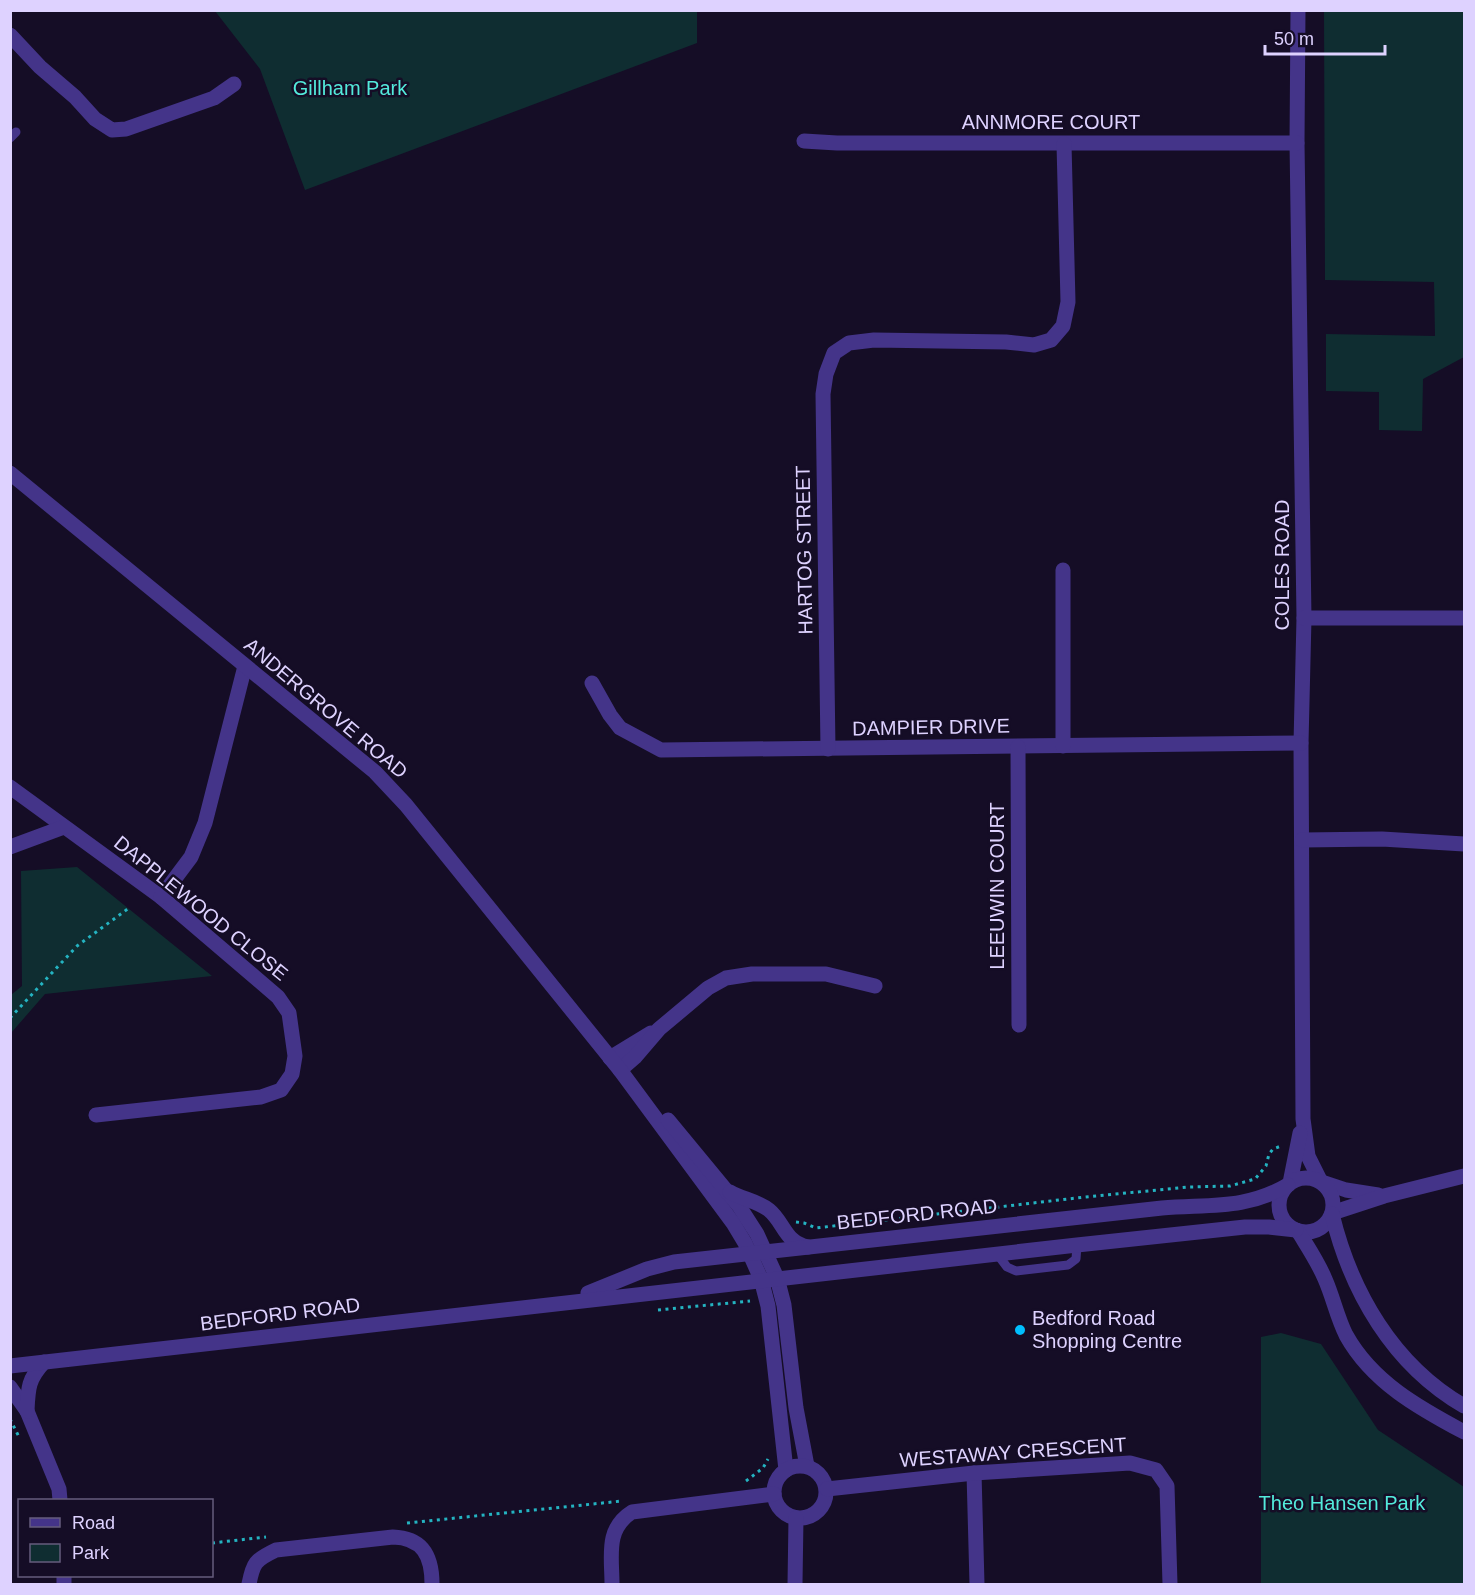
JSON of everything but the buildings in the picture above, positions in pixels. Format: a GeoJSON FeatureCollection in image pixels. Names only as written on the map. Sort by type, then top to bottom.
{"type":"FeatureCollection","features":[{"type":"Feature","properties":{"kind":"street","name":"COLES ROAD"},"geometry":{"type":"LineString","coordinates":[[1299,10],[1297,142],[1304,618],[1301,743],[1303,1119],[1308,1156],[1321,1182]]}},
{"type":"Feature","properties":{"kind":"street"},"geometry":{"type":"LineString","coordinates":[[10,35],[95,119],[112,130],[126,129],[214,98],[234,84]]}},
{"type":"Feature","properties":{"kind":"street","name":"ANNMORE COURT"},"geometry":{"type":"LineString","coordinates":[[804,141],[1064,144],[1297,142]]}},
{"type":"Feature","properties":{"kind":"street","name":"HARTOG STREET"},"geometry":{"type":"LineString","coordinates":[[828,749],[823,394],[826,374],[834,353],[849,343],[874,340],[1006,342],[1034,345],[1051,340],[1063,326],[1068,302],[1064,144]]}},
{"type":"Feature","properties":{"kind":"street","name":"ANDERGROVE ROAD"},"geometry":{"type":"LineString","coordinates":[[10,473],[375,772],[406,805],[620,1070],[777,1278],[784,1305],[796,1408],[807,1466]]}},
{"type":"Feature","properties":{"kind":"street"},"geometry":{"type":"LineString","coordinates":[[1063,570],[1063,746]]}},
{"type":"Feature","properties":{"kind":"street"},"geometry":{"type":"LineString","coordinates":[[1304,618],[1464,618]]}},
{"type":"Feature","properties":{"kind":"street"},"geometry":{"type":"LineString","coordinates":[[161,897],[191,857],[205,823],[245,666]]}},
{"type":"Feature","properties":{"kind":"street","name":"DAMPIER DRIVE"},"geometry":{"type":"LineString","coordinates":[[592,683],[620,728],[661,750],[1301,743]]}},
{"type":"Feature","properties":{"kind":"street","name":"LEEUWIN COURT"},"geometry":{"type":"LineString","coordinates":[[1018,747],[1019,1025]]}},
{"type":"Feature","properties":{"kind":"street","name":"DAPPLEWOOD CLOSE"},"geometry":{"type":"LineString","coordinates":[[10,787],[161,897],[278,997],[289,1013],[295,1056],[292,1074],[281,1090],[261,1097],[96,1115]]}},
{"type":"Feature","properties":{"kind":"street"},"geometry":{"type":"LineString","coordinates":[[10,847],[64,827]]}},
{"type":"Feature","properties":{"kind":"street"},"geometry":{"type":"LineString","coordinates":[[1302,840],[1382,839],[1464,844]]}},
{"type":"Feature","properties":{"kind":"street"},"geometry":{"type":"LineString","coordinates":[[610,1058],[659,1029],[714,984],[736,976],[826,974],[875,986]]}},
{"type":"Feature","properties":{"kind":"street"},"geometry":{"type":"LineString","coordinates":[[620,1070],[635,1057],[659,1029]]}},
{"type":"Feature","properties":{"kind":"street","name":"ANDERGROVE ROAD"},"geometry":{"type":"LineString","coordinates":[[620,1070],[677,1130],[748,1220],[758,1253],[761,1279],[768,1306],[786,1470]]}},
{"type":"Feature","properties":{"kind":"street","name":"COLES ROAD"},"geometry":{"type":"LineString","coordinates":[[1289,1184],[1303,1119]]}},
{"type":"Feature","properties":{"kind":"street"},"geometry":{"type":"LineString","coordinates":[[1297,1231],[1307,1232],[1318,1229],[1327,1223],[1332,1214],[1384,1196],[1464,1176]]}},
{"type":"Feature","properties":{"kind":"street"},"geometry":{"type":"LineString","coordinates":[[1384,1196],[1346,1190],[1304,1178],[1289,1184],[1280,1197],[1279,1209],[1287,1224],[1297,1231],[1324,1277],[1344,1331],[1367,1366],[1382,1381],[1405,1398],[1464,1432]]}},
{"type":"Feature","properties":{"kind":"street"},"geometry":{"type":"LineString","coordinates":[[719,1182],[732,1194],[768,1209],[786,1235],[795,1243],[812,1247]]}},
{"type":"Feature","properties":{"kind":"street"},"geometry":{"type":"LineString","coordinates":[[1321,1182],[1329,1189],[1333,1197],[1332,1214],[1340,1246],[1352,1276],[1372,1314],[1402,1357],[1435,1387],[1464,1406]]}},
{"type":"Feature","properties":{"kind":"street","name":"BEDFORD ROAD"},"geometry":{"type":"LineString","coordinates":[[553,1304],[657,1266],[1161,1208],[1242,1204],[1269,1195],[1289,1184]]}},
{"type":"Feature","properties":{"kind":"street","name":"BEDFORD ROAD"},"geometry":{"type":"LineString","coordinates":[[10,1366],[761,1279],[1245,1227],[1297,1231]]}},
{"type":"Feature","properties":{"kind":"street"},"geometry":{"type":"LineString","coordinates":[[27,1411],[28,1390],[33,1375],[44,1362]]}},
{"type":"Feature","properties":{"kind":"street"},"geometry":{"type":"LineString","coordinates":[[10,1388],[27,1411],[59,1489],[60,1499]]}},
{"type":"Feature","properties":{"kind":"street","name":"WESTAWAY CRESCENT"},"geometry":{"type":"LineString","coordinates":[[827,1489],[974,1473],[1130,1463],[1156,1470],[1167,1486],[1170,1584]]}},
{"type":"Feature","properties":{"kind":"street"},"geometry":{"type":"LineString","coordinates":[[807,1466],[823,1479],[827,1489],[824,1505],[819,1511],[804,1518],[796,1518],[781,1510],[774,1494],[777,1480],[786,1470],[792,1467],[807,1466]]}},
{"type":"Feature","properties":{"kind":"street"},"geometry":{"type":"LineString","coordinates":[[974,1473],[976,1584]]}},
{"type":"Feature","properties":{"kind":"street"},"geometry":{"type":"LineString","coordinates":[[612,1584],[614,1531],[623,1518],[632,1512],[774,1494]]}},
{"type":"Feature","properties":{"kind":"street"},"geometry":{"type":"LineString","coordinates":[[795,1584],[796,1518]]}},
{"type":"Feature","properties":{"kind":"street"},"geometry":{"type":"LineString","coordinates":[[249,1584],[253,1566],[262,1557],[276,1550],[393,1536],[407,1537],[422,1546],[430,1560],[432,1584]]}},
{"type":"Feature","properties":{"kind":"path"},"geometry":{"type":"LineString","coordinates":[[10,1017],[77,946],[129,908]]}},
{"type":"Feature","properties":{"kind":"path"},"geometry":{"type":"LineString","coordinates":[[791,1223],[798,1221],[816,1228],[1084,1197],[1189,1187],[1230,1186],[1255,1179],[1266,1166],[1273,1149],[1286,1146]]}},
{"type":"Feature","properties":{"kind":"path"},"geometry":{"type":"LineString","coordinates":[[653,1310],[751,1301],[754,1305]]}},
{"type":"Feature","properties":{"kind":"path"},"geometry":{"type":"LineString","coordinates":[[742,1483],[763,1468],[773,1450]]}},
{"type":"Feature","properties":{"kind":"path"},"geometry":{"type":"LineString","coordinates":[[400,1524],[630,1500]]}},
{"type":"Feature","properties":{"kind":"path"},"geometry":{"type":"LineString","coordinates":[[213,1543],[270,1537]]}},
{"type":"Feature","properties":{"kind":"green space","name":"Gillham Park"},"geometry":{"type":"Polygon","coordinates":[[[215,11],[697,11],[697,43],[305,190],[260,69],[215,11]]]}},
{"type":"Feature","properties":{"kind":"green space"},"geometry":{"type":"Polygon","coordinates":[[[1324,11],[1464,11],[1464,357],[1423,379],[1422,431],[1379,430],[1379,392],[1326,391],[1326,334],[1435,336],[1434,282],[1325,280],[1324,11]]]}},
{"type":"Feature","properties":{"kind":"green space"},"geometry":{"type":"Polygon","coordinates":[[[77,867],[212,976],[45,994],[11,1033],[11,995],[22,986],[21,871],[77,867]]]}},
{"type":"Feature","properties":{"kind":"green space","name":"Theo Hansen Park"},"geometry":{"type":"Polygon","coordinates":[[[1281,1333],[1321,1344],[1378,1430],[1464,1487],[1464,1584],[1261,1584],[1261,1337],[1281,1333]]]}},
{"type":"Feature","properties":{"kind":"place","name":"Bedford Road Shopping Centre"},"geometry":{"type":"Point","coordinates":[1020,1330]}}]}
